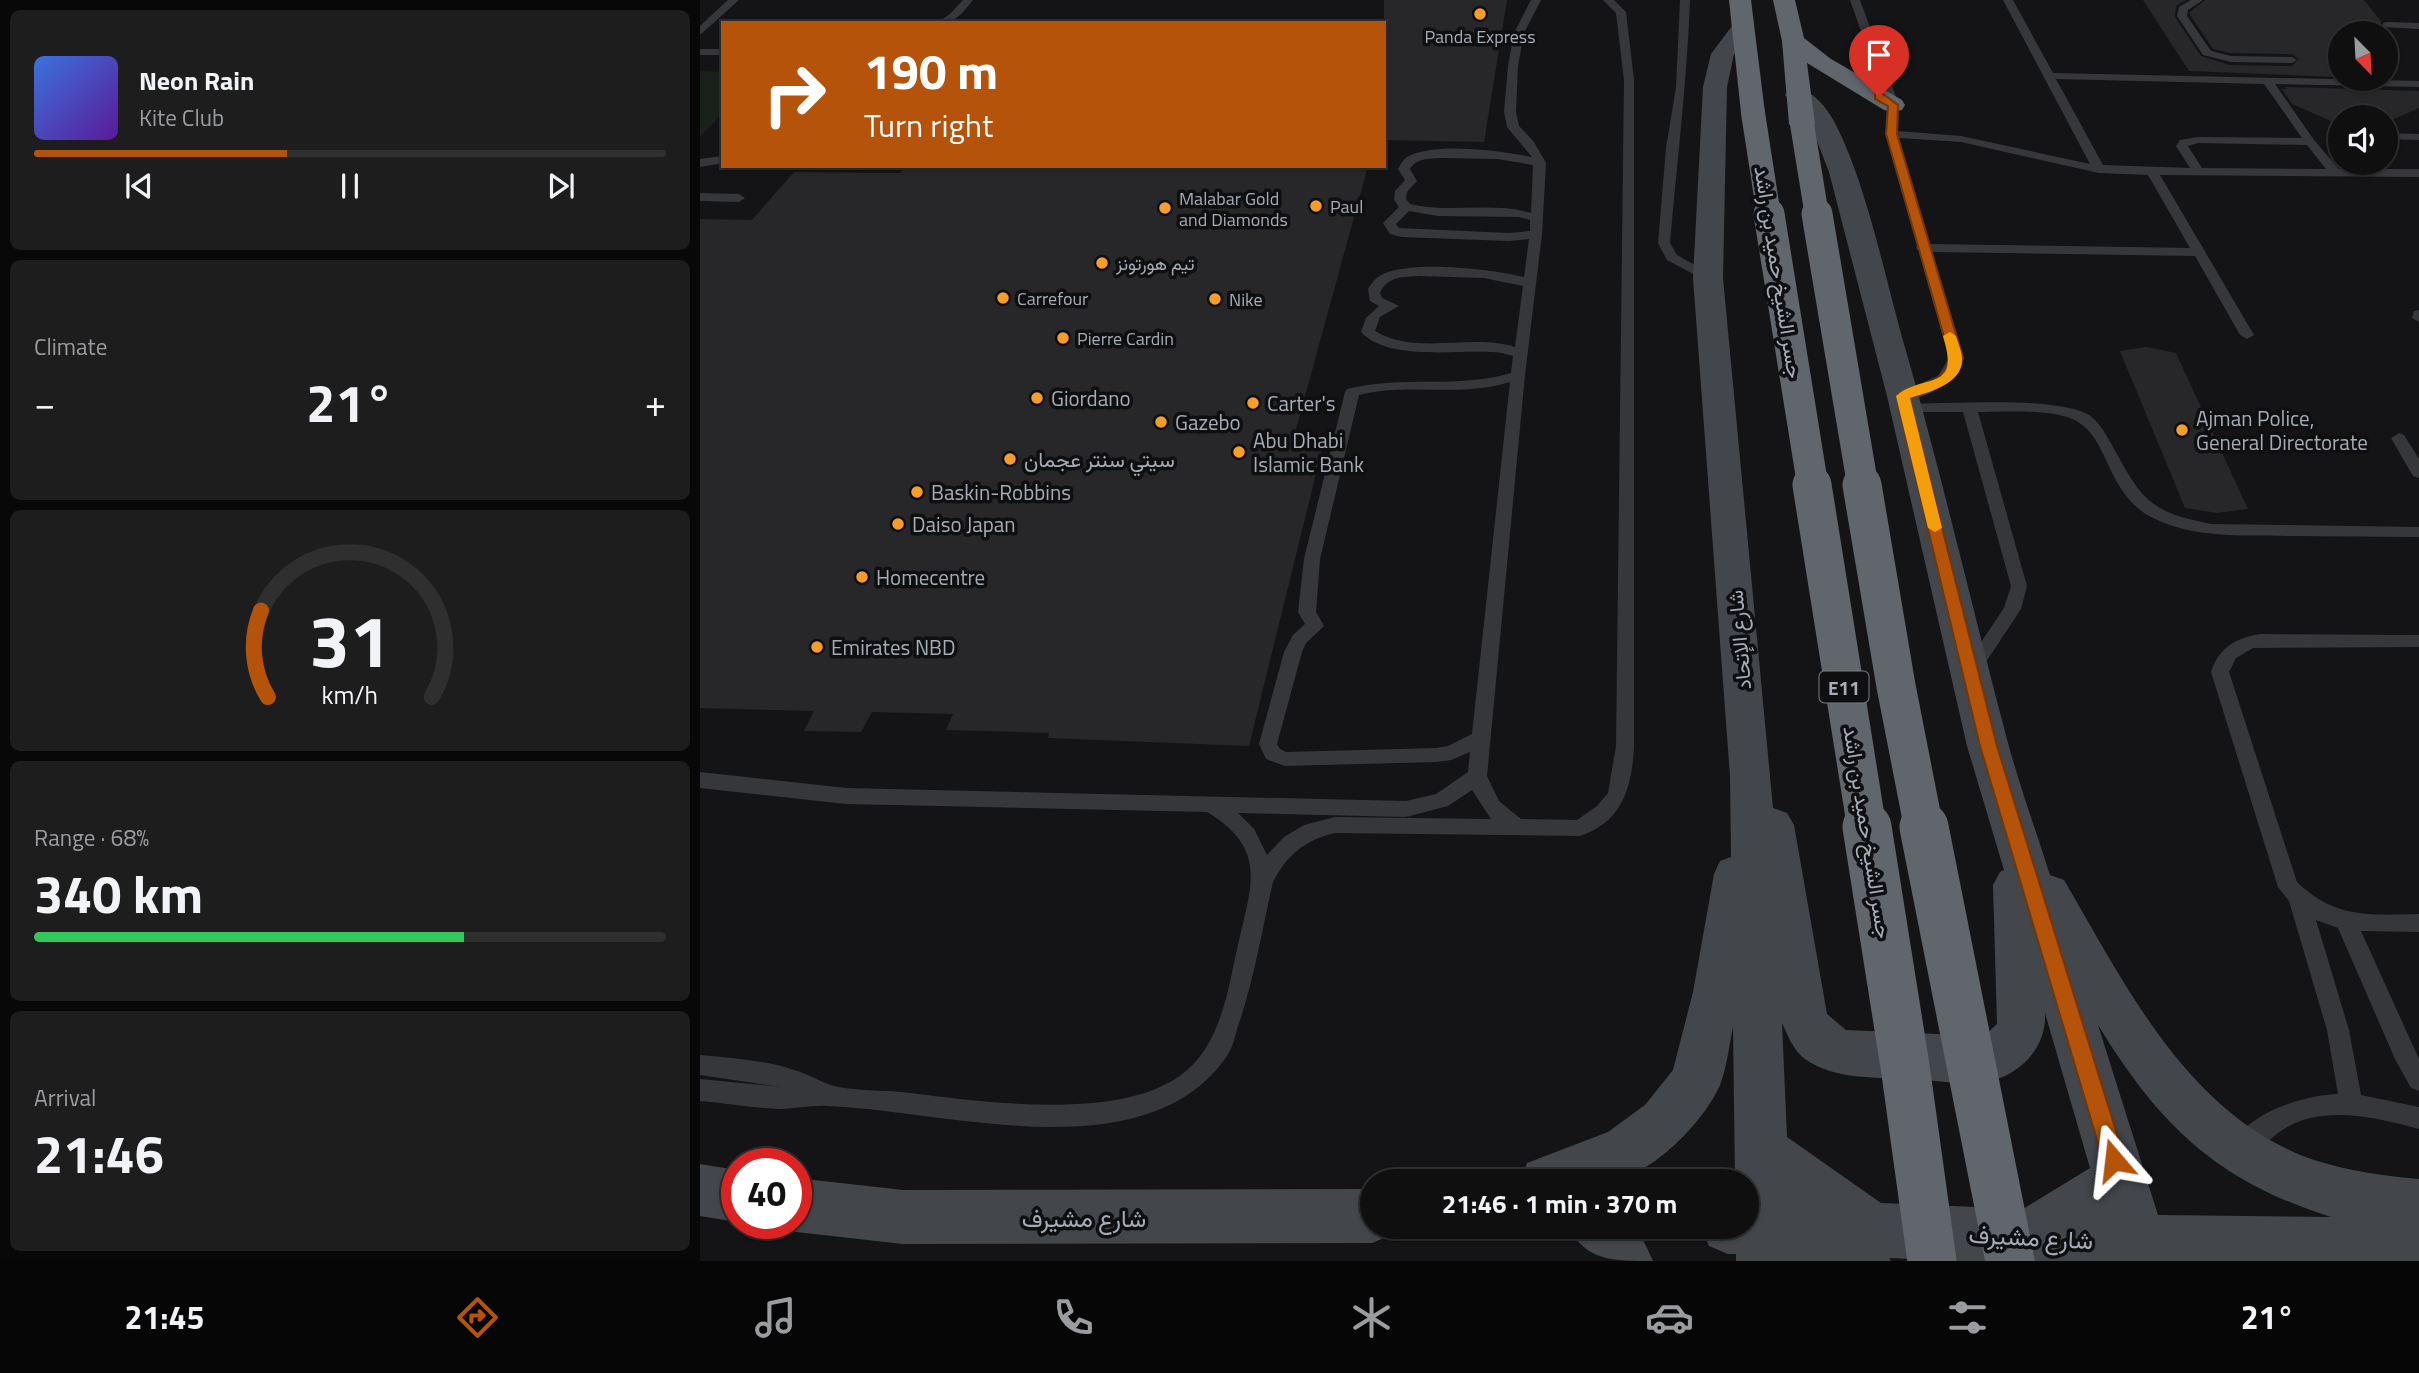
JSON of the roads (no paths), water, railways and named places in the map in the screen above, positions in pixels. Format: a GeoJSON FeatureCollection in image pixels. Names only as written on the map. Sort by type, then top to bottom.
{"type":"FeatureCollection","features":[{"type":"Feature","properties":{"kind":"highway","name":"E11"},"geometry":{"type":"LineString","coordinates":[[1784,0],[1793,41],[1800,110],[1896,686],[2009,1253]]}},
{"type":"Feature","properties":{"kind":"highway","name":"شارع الإتحاد"},"geometry":{"type":"LineString","coordinates":[[1741,13],[1753,113]]}},
{"type":"Feature","properties":{"kind":"highway"},"geometry":{"type":"LineString","coordinates":[[1793,41],[1824,64],[1893,105]]}},
{"type":"Feature","properties":{"kind":"highway","name":"جسر الشيخ حميد بن راشد"},"geometry":{"type":"LineString","coordinates":[[1753,113],[1905,1066],[1932,1261]]}},
{"type":"Feature","properties":{"kind":"street","name":"شارع الإتحاد"},"geometry":{"type":"LineString","coordinates":[[1741,13],[1723,54],[1714,87],[1708,278],[1751,776],[1757,1169]]}},
{"type":"Feature","properties":{"kind":"street"},"geometry":{"type":"LineString","coordinates":[[1800,110],[1813,109],[1834,145],[1904,402],[1970,671],[2014,834],[2142,1251],[2076,1261]]}},
{"type":"Feature","properties":{"kind":"street"},"geometry":{"type":"LineString","coordinates":[[1751,776],[1769,802],[1807,1028],[1829,1048],[1844,1053],[1984,1059],[2003,1054],[2016,1041],[2021,1024],[2014,834]]}},
{"type":"Feature","properties":{"kind":"street"},"geometry":{"type":"LineString","coordinates":[[1578,1169],[1625,1151],[1663,1122],[1696,1081],[1717,992],[1751,776]]}},
{"type":"Feature","properties":{"kind":"street"},"geometry":{"type":"LineString","coordinates":[[2014,834],[2123,1024],[2155,1070],[2199,1118],[2261,1162],[2303,1182],[2350,1198],[2419,1206]]}},
{"type":"Feature","properties":{"kind":"street"},"geometry":{"type":"LineString","coordinates":[[1759,1148],[1867,1245]]}},
{"type":"Feature","properties":{"kind":"street"},"geometry":{"type":"LineString","coordinates":[[2009,1253],[2120,1179]]}},
{"type":"Feature","properties":{"kind":"street"},"geometry":{"type":"LineString","coordinates":[[700,1189],[721,1193]]}},
{"type":"Feature","properties":{"kind":"street","name":"شارع مشيرف"},"geometry":{"type":"LineString","coordinates":[[812,1207],[903,1217],[1360,1214]]}},
{"type":"Feature","properties":{"kind":"street"},"geometry":{"type":"LineString","coordinates":[[1610,1239],[1617,1245],[1625,1261]]}},
{"type":"Feature","properties":{"kind":"street"},"geometry":{"type":"LineString","coordinates":[[1752,1239],[1867,1245],[1923,1261]]}},
{"type":"Feature","properties":{"kind":"street","name":"شارع مشيرف"},"geometry":{"type":"LineString","coordinates":[[1867,1245],[2009,1253],[2419,1246]]}},
{"type":"Feature","properties":{"kind":"lane"},"geometry":{"type":"LineString","coordinates":[[700,32],[734,0]]}},
{"type":"Feature","properties":{"kind":"lane"},"geometry":{"type":"LineString","coordinates":[[945,21],[954,16],[968,0]]}},
{"type":"Feature","properties":{"kind":"lane"},"geometry":{"type":"LineString","coordinates":[[1519,828],[1506,821],[1486,800],[1477,776],[1518,375],[1536,234],[1540,163],[1536,152],[1513,127],[1510,112],[1513,66],[1519,33],[1536,0]]}},
{"type":"Feature","properties":{"kind":"lane"},"geometry":{"type":"LineString","coordinates":[[700,1090],[779,1098],[827,1095],[1008,1115],[1108,1111],[1157,1101],[1194,1079],[1220,1046],[1233,1009],[1263,882],[1275,859],[1291,843],[1311,831],[1335,825],[1580,828],[1602,816],[1617,800],[1623,780],[1629,80],[1627,34],[1620,12],[1608,0]]}},
{"type":"Feature","properties":{"kind":"lane"},"geometry":{"type":"LineString","coordinates":[[1685,0],[1681,87],[1672,148],[1664,243],[1672,257],[1708,278]]}},
{"type":"Feature","properties":{"kind":"lane"},"geometry":{"type":"LineString","coordinates":[[1855,0],[1893,105],[1892,134],[1922,248],[1956,358],[1954,369],[1946,378],[1904,402]]}},
{"type":"Feature","properties":{"kind":"lane"},"geometry":{"type":"LineString","coordinates":[[2008,0],[2099,169]]}},
{"type":"Feature","properties":{"kind":"lane"},"geometry":{"type":"LineString","coordinates":[[2198,0],[2183,9],[2182,16],[2207,53],[2231,59],[2292,60]]}},
{"type":"Feature","properties":{"kind":"lane"},"geometry":{"type":"LineString","coordinates":[[2398,25],[2419,26]]}},
{"type":"Feature","properties":{"kind":"lane"},"geometry":{"type":"LineString","coordinates":[[700,52],[721,52]]}},
{"type":"Feature","properties":{"kind":"lane"},"geometry":{"type":"LineString","coordinates":[[2049,76],[2419,84]]}},
{"type":"Feature","properties":{"kind":"lane"},"geometry":{"type":"LineString","coordinates":[[2267,80],[2328,163]]}},
{"type":"Feature","properties":{"kind":"lane"},"geometry":{"type":"LineString","coordinates":[[1892,134],[1961,139],[2099,169],[2153,173],[2328,174]]}},
{"type":"Feature","properties":{"kind":"lane"},"geometry":{"type":"LineString","coordinates":[[2398,136],[2419,137]]}},
{"type":"Feature","properties":{"kind":"lane"},"geometry":{"type":"LineString","coordinates":[[2199,173],[2182,146],[2184,142],[2310,142]]}},
{"type":"Feature","properties":{"kind":"lane"},"geometry":{"type":"LineString","coordinates":[[1536,218],[1514,213],[1432,213],[1406,207],[1400,199],[1401,191],[1411,181],[1404,169],[1407,162],[1429,155],[1512,156],[1540,163]]}},
{"type":"Feature","properties":{"kind":"lane"},"geometry":{"type":"LineString","coordinates":[[700,163],[721,159]]}},
{"type":"Feature","properties":{"kind":"lane"},"geometry":{"type":"LineString","coordinates":[[2153,173],[2247,335]]}},
{"type":"Feature","properties":{"kind":"lane"},"geometry":{"type":"LineString","coordinates":[[2398,174],[2419,174]]}},
{"type":"Feature","properties":{"kind":"lane"},"geometry":{"type":"LineString","coordinates":[[700,197],[739,198]]}},
{"type":"Feature","properties":{"kind":"lane"},"geometry":{"type":"LineString","coordinates":[[1406,207],[1389,223],[1394,230],[1401,233],[1509,237],[1536,234]]}},
{"type":"Feature","properties":{"kind":"lane"},"geometry":{"type":"LineString","coordinates":[[1922,248],[2199,252]]}},
{"type":"Feature","properties":{"kind":"lane"},"geometry":{"type":"LineString","coordinates":[[1521,354],[1503,348],[1405,345],[1382,341],[1368,331],[1370,320],[1378,312],[1392,306],[1377,301],[1373,293],[1376,286],[1382,279],[1404,272],[1509,277],[1530,284]]}},
{"type":"Feature","properties":{"kind":"lane"},"geometry":{"type":"LineString","coordinates":[[1480,738],[1451,753],[1436,755],[1285,759],[1273,754],[1268,744],[1293,653],[1299,639],[1315,626],[1307,612],[1312,559],[1352,391],[1380,385],[1485,383],[1518,375]]}},
{"type":"Feature","properties":{"kind":"lane"},"geometry":{"type":"LineString","coordinates":[[1904,402],[1970,409],[2064,412],[2080,417],[2098,433],[2135,498],[2161,515],[2184,524],[2211,529],[2419,532]]}},
{"type":"Feature","properties":{"kind":"lane"},"geometry":{"type":"LineString","coordinates":[[1970,409],[2020,586],[2012,609],[1970,671]]}},
{"type":"Feature","properties":{"kind":"lane"},"geometry":{"type":"LineString","coordinates":[[2399,438],[2419,473]]}},
{"type":"Feature","properties":{"kind":"lane"},"geometry":{"type":"LineString","coordinates":[[2419,641],[2261,640],[2238,646],[2222,661],[2220,672],[2288,887],[2312,910],[2346,922],[2419,923]]}},
{"type":"Feature","properties":{"kind":"lane"},"geometry":{"type":"LineString","coordinates":[[700,780],[832,795],[1406,808],[1441,801],[1477,776]]}},
{"type":"Feature","properties":{"kind":"lane"},"geometry":{"type":"LineString","coordinates":[[1206,802],[1224,812],[1252,840],[1258,853],[1263,882]]}},
{"type":"Feature","properties":{"kind":"lane"},"geometry":{"type":"LineString","coordinates":[[2299,900],[2338,1030],[2351,1105]]}},
{"type":"Feature","properties":{"kind":"lane"},"geometry":{"type":"LineString","coordinates":[[2346,922],[2403,1052],[2419,1080]]}},
{"type":"Feature","properties":{"kind":"lane"},"geometry":{"type":"LineString","coordinates":[[700,1065],[792,1078],[827,1095]]}},
{"type":"Feature","properties":{"kind":"lane"},"geometry":{"type":"LineString","coordinates":[[2240,1149],[2282,1118],[2329,1105],[2351,1105],[2399,1112],[2419,1118]]}},
{"type":"Feature","properties":{"kind":"place","name":"Panda Express"},"geometry":{"type":"Point","coordinates":[1480,14]}},
{"type":"Feature","properties":{"kind":"place","name":"Paul"},"geometry":{"type":"Point","coordinates":[1316,206]}},
{"type":"Feature","properties":{"kind":"place","name":"Malabar Gold and Diamonds"},"geometry":{"type":"Point","coordinates":[1165,208]}},
{"type":"Feature","properties":{"kind":"place","name":"تيم هورتونز"},"geometry":{"type":"Point","coordinates":[1102,263]}},
{"type":"Feature","properties":{"kind":"place","name":"Carrefour"},"geometry":{"type":"Point","coordinates":[1003,298]}},
{"type":"Feature","properties":{"kind":"place","name":"Nike"},"geometry":{"type":"Point","coordinates":[1215,299]}},
{"type":"Feature","properties":{"kind":"place","name":"Pierre Cardin"},"geometry":{"type":"Point","coordinates":[1063,338]}},
{"type":"Feature","properties":{"kind":"place","name":"Giordano"},"geometry":{"type":"Point","coordinates":[1037,398]}},
{"type":"Feature","properties":{"kind":"place","name":"Carter's"},"geometry":{"type":"Point","coordinates":[1253,403]}},
{"type":"Feature","properties":{"kind":"place","name":"Gazebo"},"geometry":{"type":"Point","coordinates":[1161,422]}},
{"type":"Feature","properties":{"kind":"place","name":"Ajman Police, General Directorate"},"geometry":{"type":"Point","coordinates":[2182,430]}},
{"type":"Feature","properties":{"kind":"place","name":"Abu Dhabi Islamic Bank"},"geometry":{"type":"Point","coordinates":[1239,452]}},
{"type":"Feature","properties":{"kind":"place","name":"سيتي سنتر عجمان"},"geometry":{"type":"Point","coordinates":[1010,459]}},
{"type":"Feature","properties":{"kind":"place","name":"Baskin-Robbins"},"geometry":{"type":"Point","coordinates":[917,492]}},
{"type":"Feature","properties":{"kind":"place","name":"Daiso Japan"},"geometry":{"type":"Point","coordinates":[898,524]}},
{"type":"Feature","properties":{"kind":"place","name":"Homecentre"},"geometry":{"type":"Point","coordinates":[862,577]}},
{"type":"Feature","properties":{"kind":"place","name":"Emirates NBD"},"geometry":{"type":"Point","coordinates":[817,647]}}]}
